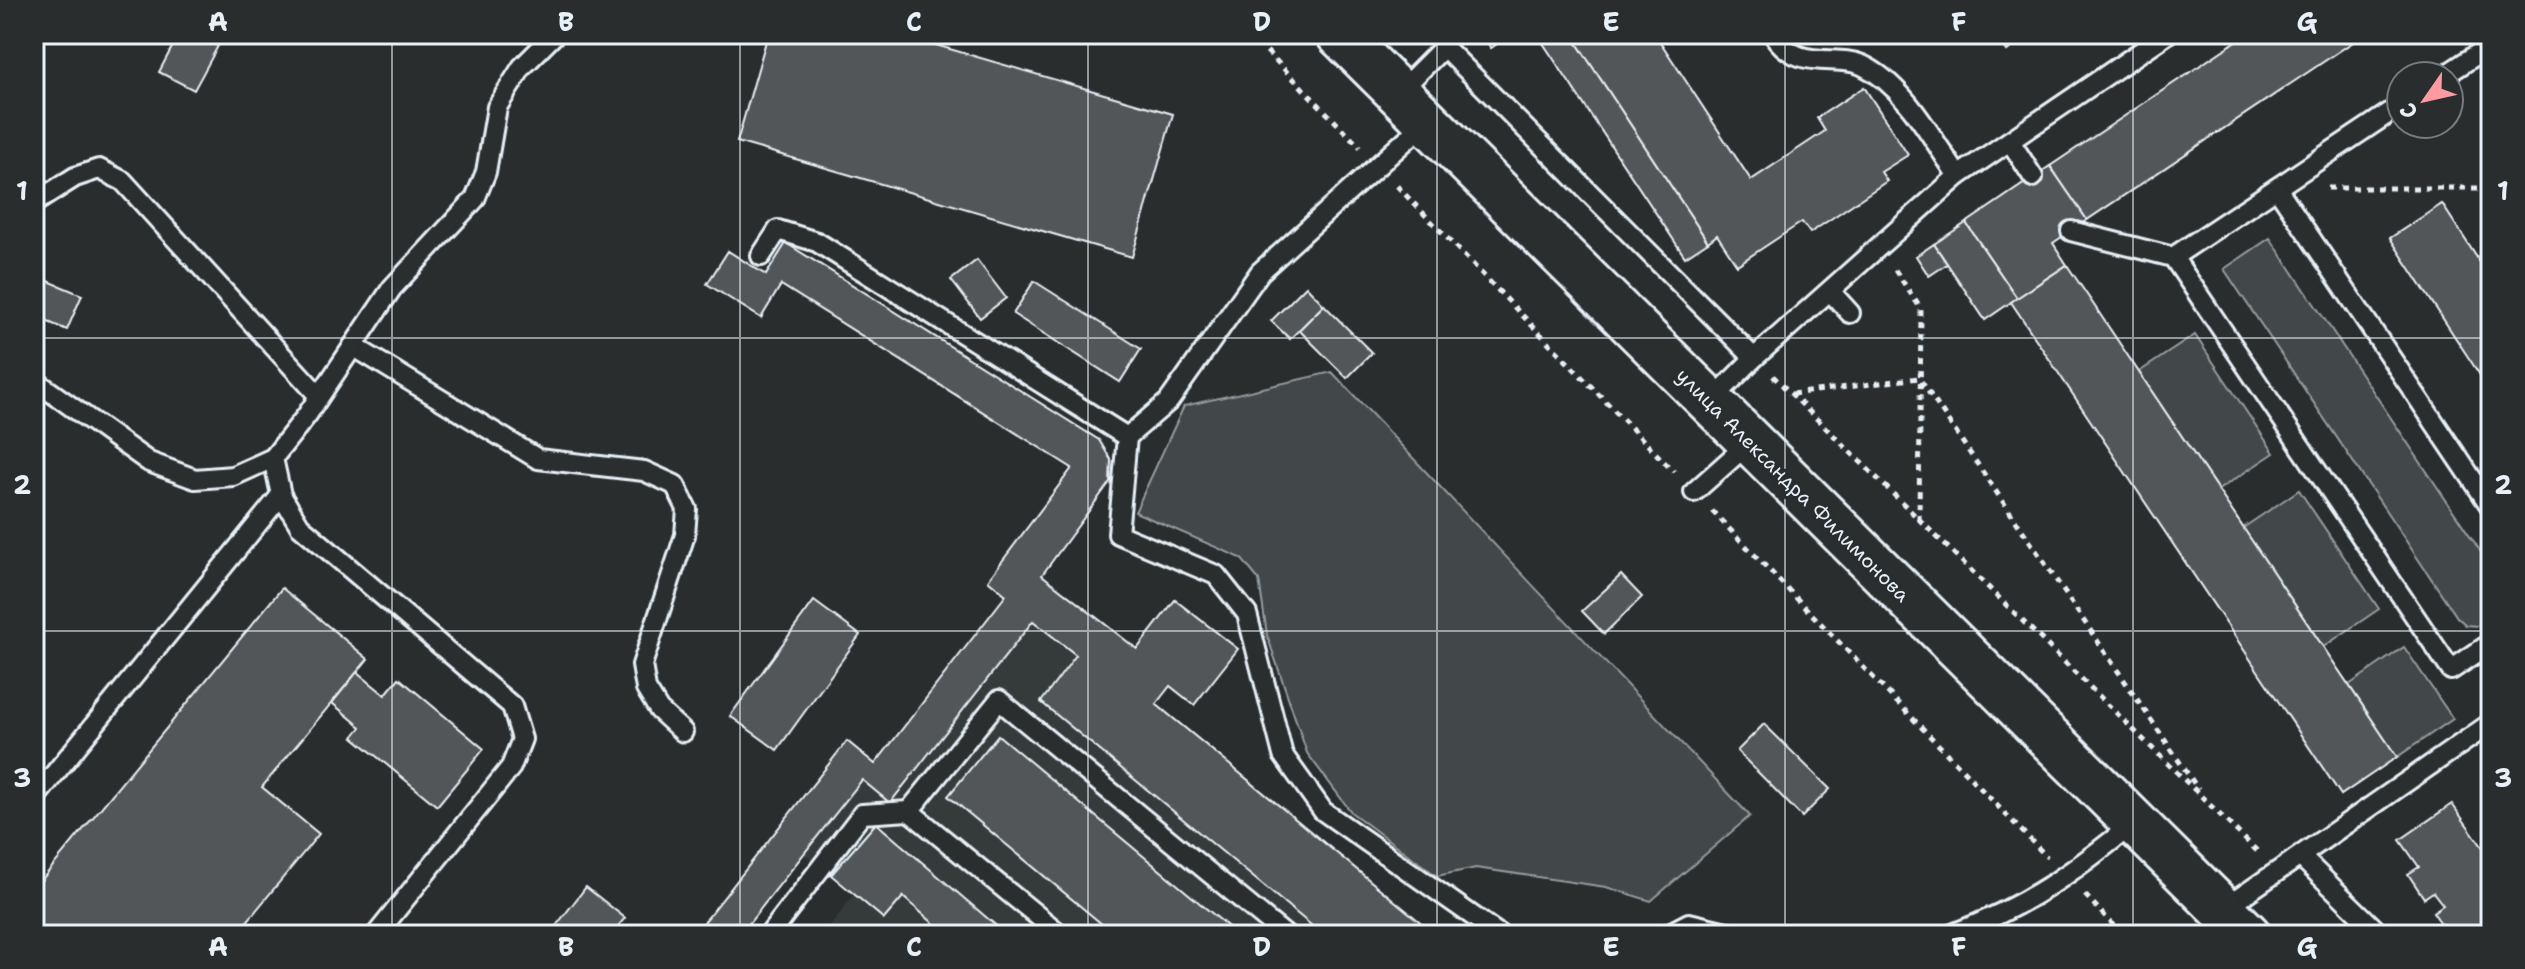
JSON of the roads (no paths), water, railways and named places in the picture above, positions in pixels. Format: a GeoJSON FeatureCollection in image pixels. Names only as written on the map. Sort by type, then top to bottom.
{"type":"FeatureCollection","features":[{"type":"Feature","properties":{"kind":"main road","name":"улица Александра Филимонова"},"geometry":{"type":"LineString","coordinates":[[1339,34],[2235,923]]}},
{"type":"Feature","properties":{"kind":"lane"},"geometry":{"type":"LineString","coordinates":[[34,380],[149,462],[195,479],[233,476],[273,458],[392,288],[475,199],[486,172],[497,107],[522,67],[555,34]]}},
{"type":"Feature","properties":{"kind":"lane"},"geometry":{"type":"LineString","coordinates":[[1773,34],[1778,43],[1814,62],[1860,64],[1897,91],[1958,176]]}},
{"type":"Feature","properties":{"kind":"lane"},"geometry":{"type":"LineString","coordinates":[[1710,402],[1754,358],[1958,176],[2167,34]]}},
{"type":"Feature","properties":{"kind":"lane"},"geometry":{"type":"LineString","coordinates":[[2465,62],[2491,45]]}},
{"type":"Feature","properties":{"kind":"lane"},"geometry":{"type":"LineString","coordinates":[[1500,935],[1323,811],[1283,755],[1247,614],[1216,575],[1118,534],[1127,437],[1169,401],[1260,272],[1413,107],[1444,47],[1754,358]]}},
{"type":"Feature","properties":{"kind":"lane"},"geometry":{"type":"LineString","coordinates":[[2173,257],[2385,116]]}},
{"type":"Feature","properties":{"kind":"lane"},"geometry":{"type":"LineString","coordinates":[[2010,141],[2033,177]]}},
{"type":"Feature","properties":{"kind":"lane"},"geometry":{"type":"LineString","coordinates":[[34,203],[75,177],[99,169],[123,181],[319,396]]}},
{"type":"Feature","properties":{"kind":"lane"},"geometry":{"type":"LineString","coordinates":[[2277,188],[2491,507]]}},
{"type":"Feature","properties":{"kind":"lane"},"geometry":{"type":"LineString","coordinates":[[761,256],[778,230],[817,242],[1127,437]]}},
{"type":"Feature","properties":{"kind":"lane"},"geometry":{"type":"LineString","coordinates":[[2071,231],[2173,257],[2451,670],[2491,643]]}},
{"type":"Feature","properties":{"kind":"lane"},"geometry":{"type":"LineString","coordinates":[[1830,291],[1850,313]]}},
{"type":"Feature","properties":{"kind":"lane"},"geometry":{"type":"LineString","coordinates":[[353,346],[538,459],[644,471],[675,485],[687,509],[685,535],[642,665],[646,689],[652,699],[683,732]]}},
{"type":"Feature","properties":{"kind":"lane"},"geometry":{"type":"LineString","coordinates":[[1694,492],[1750,442]]}},
{"type":"Feature","properties":{"kind":"lane"},"geometry":{"type":"LineString","coordinates":[[273,458],[281,495],[300,526],[512,706],[522,739],[511,767],[376,935]]}},
{"type":"Feature","properties":{"kind":"lane"},"geometry":{"type":"LineString","coordinates":[[34,799],[281,495]]}},
{"type":"Feature","properties":{"kind":"lane"},"geometry":{"type":"LineString","coordinates":[[909,811],[999,700],[1285,935]]}},
{"type":"Feature","properties":{"kind":"lane"},"geometry":{"type":"LineString","coordinates":[[2235,923],[2278,871],[2491,723]]}},
{"type":"Feature","properties":{"kind":"lane"},"geometry":{"type":"LineString","coordinates":[[769,935],[862,814],[909,811],[1061,935]]}},
{"type":"Feature","properties":{"kind":"lane"},"geometry":{"type":"LineString","coordinates":[[1950,935],[1998,917],[2067,877],[2134,823]]}},
{"type":"Feature","properties":{"kind":"lane"},"geometry":{"type":"LineString","coordinates":[[2300,856],[2381,935]]}},
{"type":"Feature","properties":{"kind":"lane"},"geometry":{"type":"LineString","coordinates":[[1666,935],[1689,923],[1739,935]]}}]}
